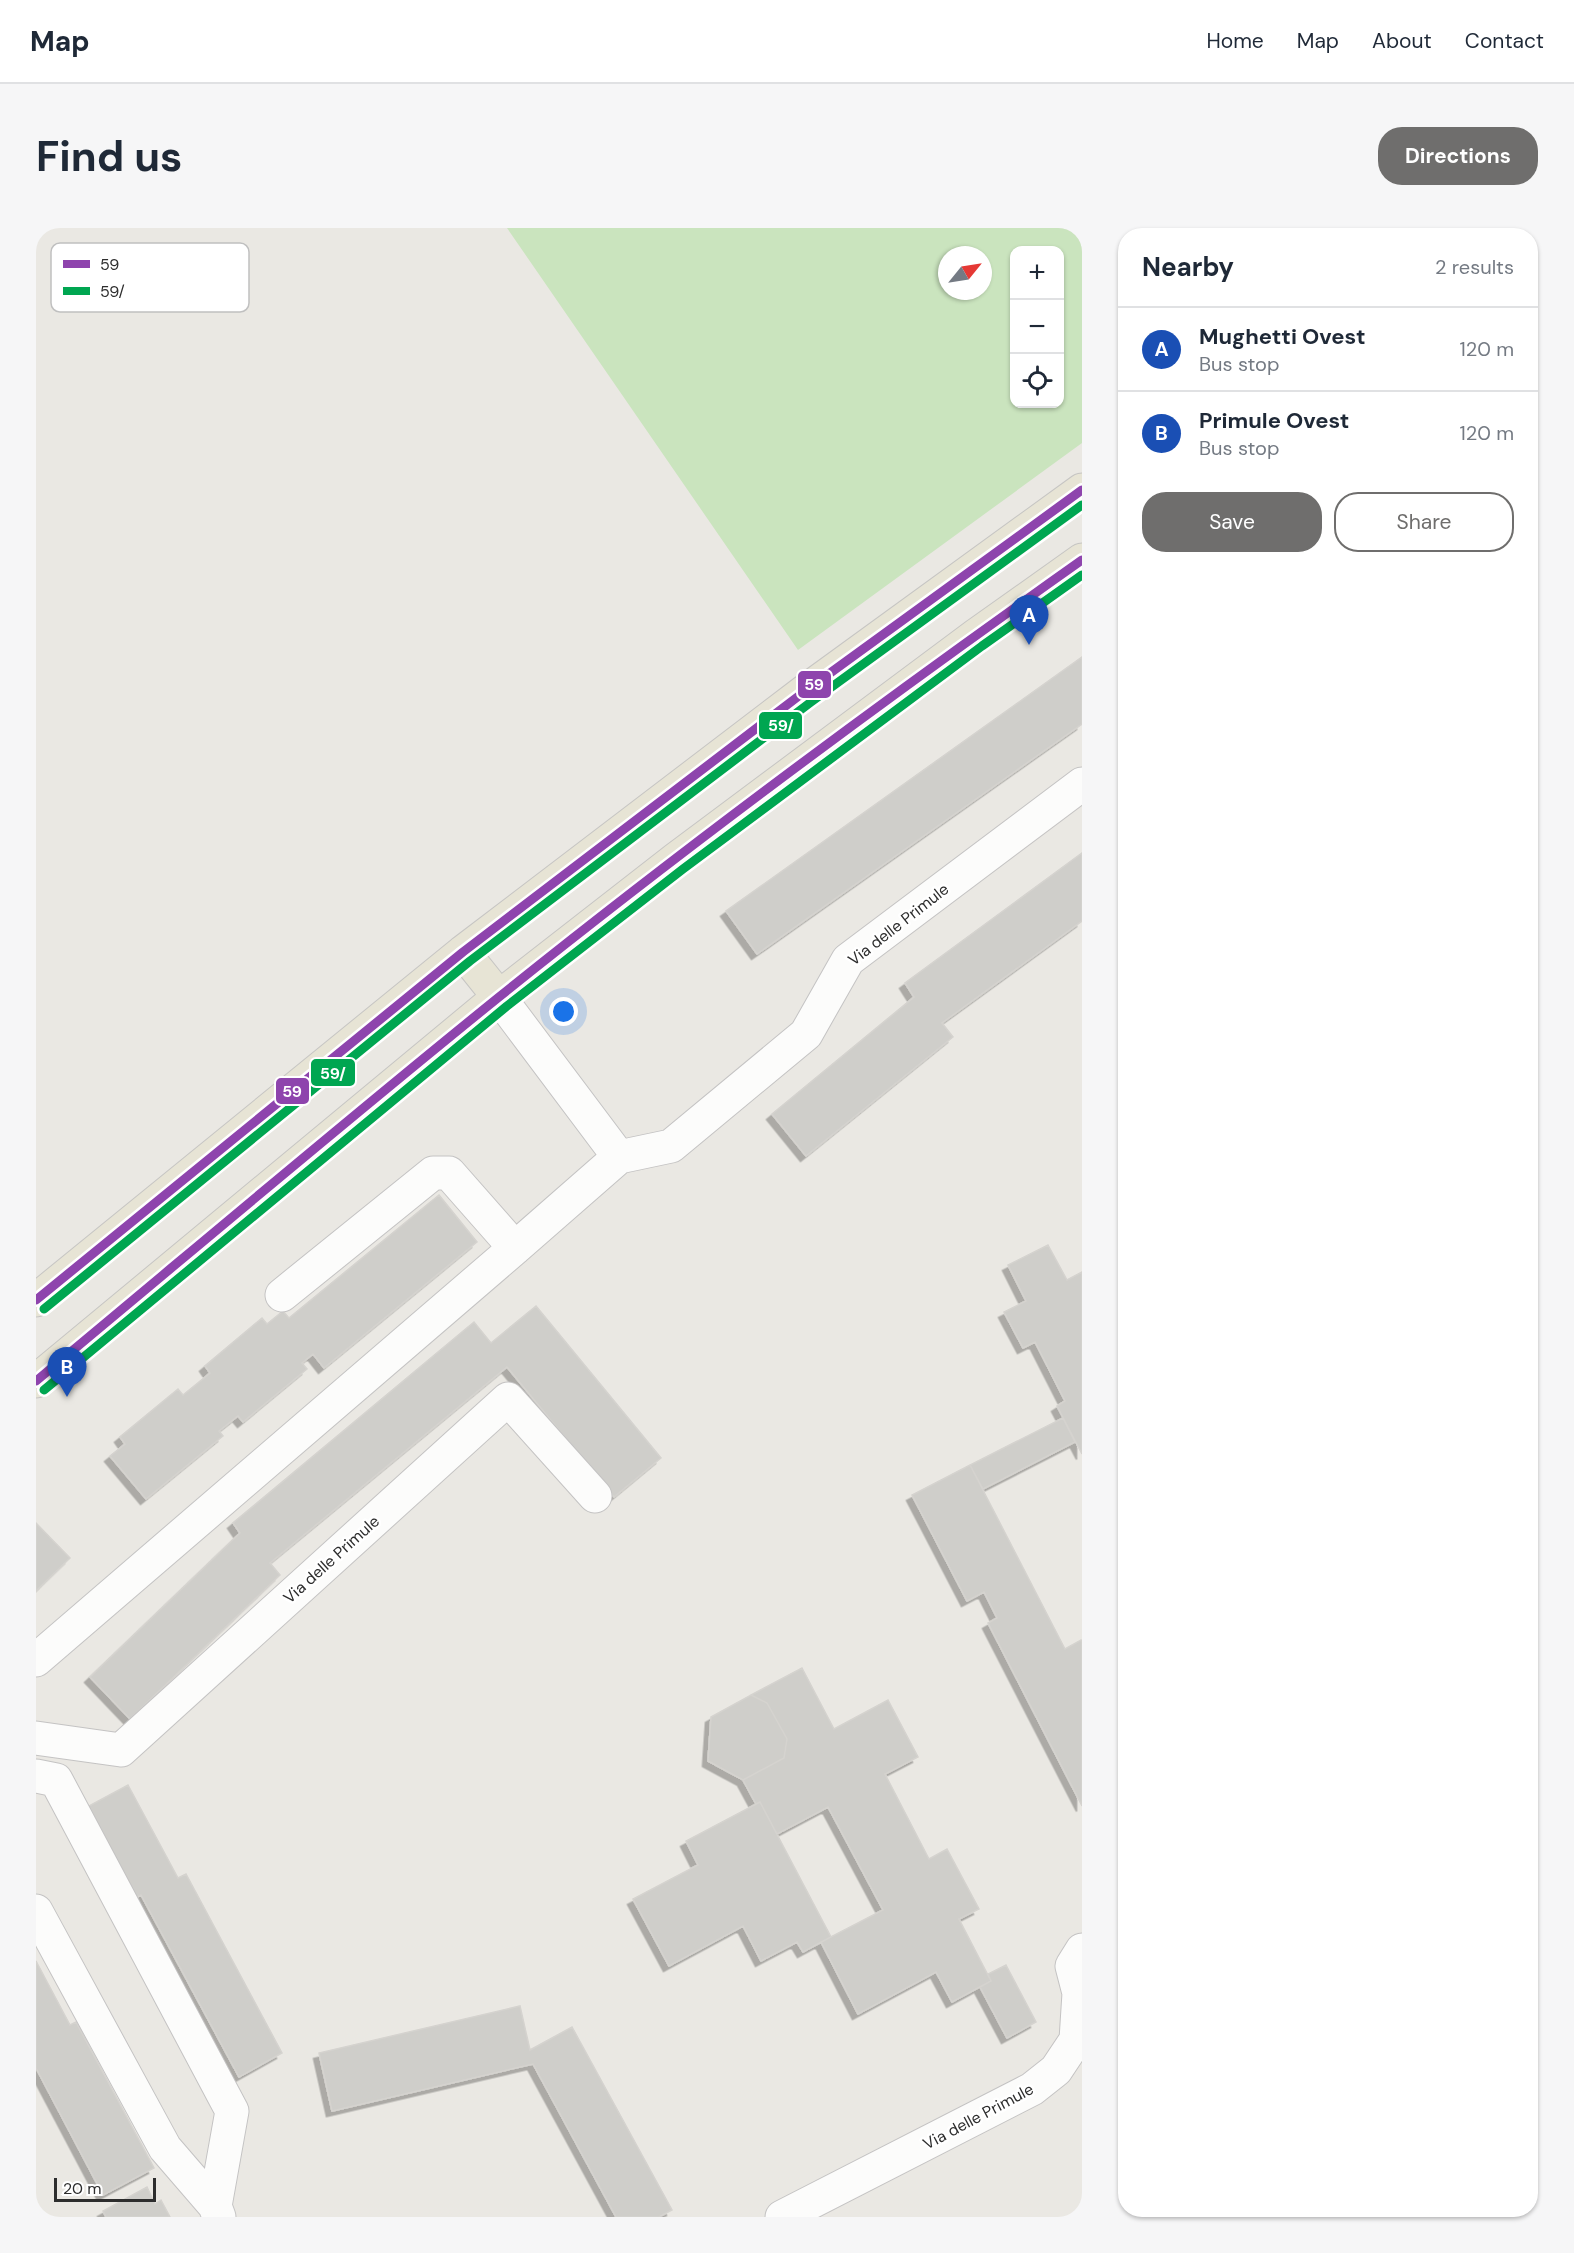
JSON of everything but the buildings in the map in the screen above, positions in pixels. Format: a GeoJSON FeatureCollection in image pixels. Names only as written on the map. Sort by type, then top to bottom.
{"type":"FeatureCollection","features":[{"type":"Feature","properties":{"kind":"main road"},"geometry":{"type":"LineString","coordinates":[[36,1300],[463,952],[804,692],[1082,490]]}},
{"type":"Feature","properties":{"kind":"main road"},"geometry":{"type":"LineString","coordinates":[[36,1381],[499,998],[676,859],[975,636],[1082,560]]}},
{"type":"Feature","properties":{"kind":"main road"},"geometry":{"type":"LineString","coordinates":[[463,952],[499,998]]}},
{"type":"Feature","properties":{"kind":"street","name":"Via delle Primule"},"geometry":{"type":"LineString","coordinates":[[36,1660],[619,1157],[671,1146],[806,1034],[848,960],[1082,784]]}},
{"type":"Feature","properties":{"kind":"street"},"geometry":{"type":"LineString","coordinates":[[499,998],[619,1157]]}},
{"type":"Feature","properties":{"kind":"street"},"geometry":{"type":"LineString","coordinates":[[282,1295],[433,1173],[449,1173],[515,1248]]}},
{"type":"Feature","properties":{"kind":"street","name":"Via delle Primule"},"geometry":{"type":"LineString","coordinates":[[36,1738],[121,1750],[508,1399],[595,1496]]}},
{"type":"Feature","properties":{"kind":"street"},"geometry":{"type":"LineString","coordinates":[[36,1776],[56,1780],[232,2111],[217,2211]]}},
{"type":"Feature","properties":{"kind":"street"},"geometry":{"type":"LineString","coordinates":[[36,1911],[165,2148],[217,2211]]}},
{"type":"Feature","properties":{"kind":"street","name":"Via delle Primule"},"geometry":{"type":"LineString","coordinates":[[782,2217],[1032,2089],[1056,2070],[1076,2040],[1078,1993],[1072,1966],[1082,1950]]}},
{"type":"Feature","properties":{"kind":"green space"},"geometry":{"type":"Polygon","coordinates":[[[507,228],[1082,228],[1082,443],[798,650],[507,228]]]}},
{"type":"Feature","properties":{"kind":"transit line","name":"59"},"geometry":{"type":"LineString","coordinates":[[36,1300],[463,952],[804,692],[1082,490]]}},
{"type":"Feature","properties":{"kind":"transit line","name":"59/"},"geometry":{"type":"LineString","coordinates":[[44,1309],[470,961],[811,702],[1082,505]]}},
{"type":"Feature","properties":{"kind":"transit line","name":"59"},"geometry":{"type":"LineString","coordinates":[[36,1381],[382,1092],[570,940],[787,774],[1082,560]]}},
{"type":"Feature","properties":{"kind":"transit line","name":"59/"},"geometry":{"type":"LineString","coordinates":[[44,1390],[507,1006],[683,869],[982,646],[1082,575]]}},
{"type":"Feature","properties":{"kind":"place","name":"Mughetti Ovest"},"geometry":{"type":"Point","coordinates":[1029,645]}},
{"type":"Feature","properties":{"kind":"place","name":"Primule Ovest"},"geometry":{"type":"Point","coordinates":[67,1397]}}]}
